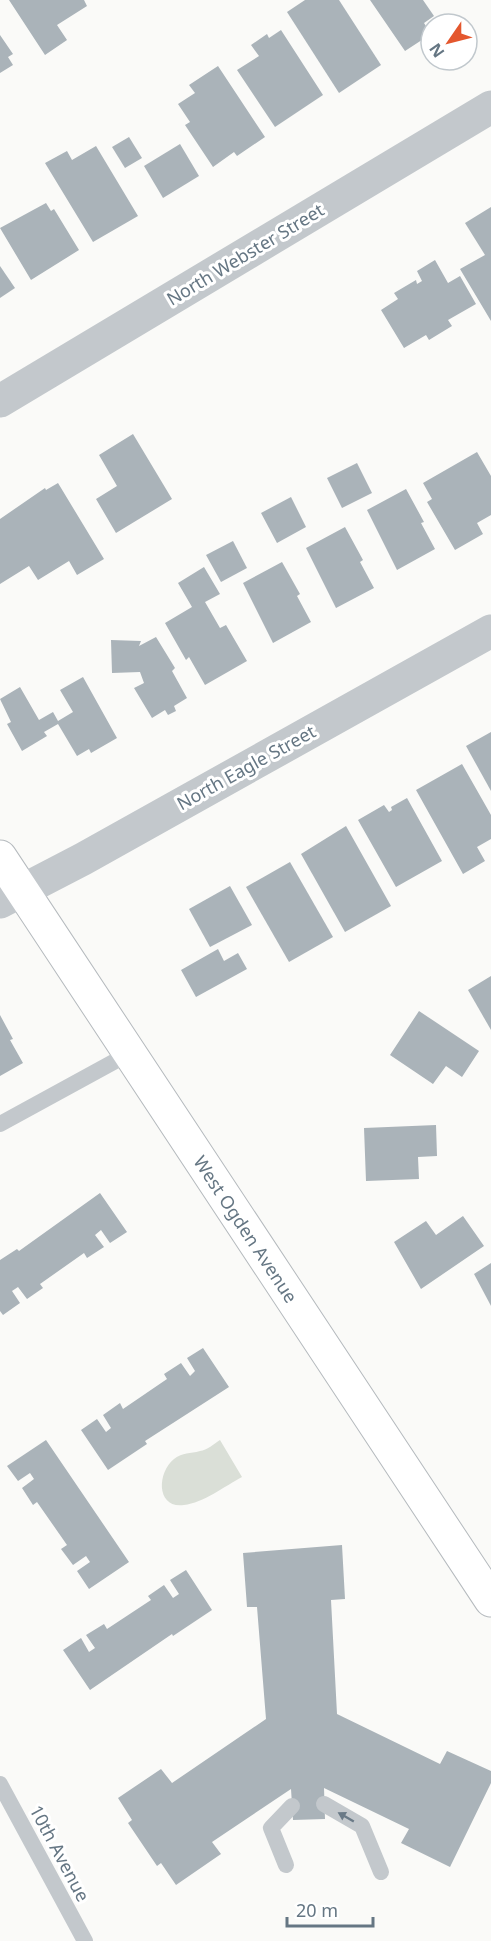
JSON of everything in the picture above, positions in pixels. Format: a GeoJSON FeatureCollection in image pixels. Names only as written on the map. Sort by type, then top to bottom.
{"type":"FeatureCollection","features":[{"type":"Feature","properties":{"kind":"main road","name":"West Ogden Avenue"},"geometry":{"type":"LineString","coordinates":[[0,856],[11,897],[130,1053],[491,1600]]}},
{"type":"Feature","properties":{"kind":"street","name":"North Webster Street"},"geometry":{"type":"LineString","coordinates":[[0,401],[491,107]]}},
{"type":"Feature","properties":{"kind":"street","name":"North Eagle Street"},"geometry":{"type":"LineString","coordinates":[[11,897],[491,631]]}},
{"type":"Feature","properties":{"kind":"lane"},"geometry":{"type":"LineString","coordinates":[[0,1124],[130,1053]]}},
{"type":"Feature","properties":{"kind":"lane","name":"10th Avenue"},"geometry":{"type":"LineString","coordinates":[[2,1791],[85,1941]]}},
{"type":"Feature","properties":{"kind":"lane"},"geometry":{"type":"LineString","coordinates":[[324,1804],[362,1826],[381,1872]]}},
{"type":"Feature","properties":{"kind":"lane"},"geometry":{"type":"LineString","coordinates":[[286,1865],[271,1828],[292,1806]]}},
{"type":"Feature","properties":{"kind":"shaded area"},"geometry":{"type":"Polygon","coordinates":[[[220,1440],[242,1477],[191,1504],[175,1505],[169,1502],[162,1489],[164,1473],[168,1465],[177,1457],[205,1449],[220,1440]]]}},
{"type":"Feature","properties":{"kind":"building"},"geometry":{"type":"Polygon","coordinates":[[[9,0],[84,0],[87,6],[57,25],[67,40],[45,55],[9,0]]]}},
{"type":"Feature","properties":{"kind":"building"},"geometry":{"type":"Polygon","coordinates":[[[305,0],[339,0],[381,65],[339,93],[287,12],[305,0]]]}},
{"type":"Feature","properties":{"kind":"building"},"geometry":{"type":"Polygon","coordinates":[[[370,0],[423,0],[431,12],[419,12],[419,42],[405,51],[370,0]]]}},
{"type":"Feature","properties":{"kind":"building"},"geometry":{"type":"Polygon","coordinates":[[[281,30],[323,95],[275,127],[237,70],[259,56],[251,45],[267,34],[269,38],[281,30]]]}},
{"type":"Feature","properties":{"kind":"building"},"geometry":{"type":"Polygon","coordinates":[[[0,35],[13,54],[8,57],[13,65],[0,73],[0,35]]]}},
{"type":"Feature","properties":{"kind":"building"},"geometry":{"type":"Polygon","coordinates":[[[218,66],[265,137],[237,156],[234,152],[213,167],[185,125],[190,122],[178,104],[195,93],[189,85],[218,66]]]}},
{"type":"Feature","properties":{"kind":"building"},"geometry":{"type":"Polygon","coordinates":[[[129,137],[142,158],[125,168],[112,147],[129,137]]]}},
{"type":"Feature","properties":{"kind":"building"},"geometry":{"type":"Polygon","coordinates":[[[180,144],[199,176],[163,198],[144,166],[180,144]]]}},
{"type":"Feature","properties":{"kind":"building"},"geometry":{"type":"Polygon","coordinates":[[[96,146],[138,216],[93,242],[45,163],[67,151],[72,160],[96,146]]]}},
{"type":"Feature","properties":{"kind":"building"},"geometry":{"type":"Polygon","coordinates":[[[46,203],[51,211],[54,209],[79,250],[31,280],[0,228],[46,203]]]}},
{"type":"Feature","properties":{"kind":"building"},"geometry":{"type":"Polygon","coordinates":[[[491,207],[491,321],[460,269],[485,255],[465,223],[491,207]]]}},
{"type":"Feature","properties":{"kind":"building"},"geometry":{"type":"Polygon","coordinates":[[[435,260],[448,283],[460,276],[476,304],[448,320],[452,326],[429,340],[426,335],[404,348],[381,310],[398,299],[394,293],[416,280],[417,284],[422,281],[417,271],[435,260]]]}},
{"type":"Feature","properties":{"kind":"building"},"geometry":{"type":"Polygon","coordinates":[[[0,266],[15,288],[0,298],[0,266]]]}},
{"type":"Feature","properties":{"kind":"building"},"geometry":{"type":"Polygon","coordinates":[[[133,434],[172,499],[116,533],[96,499],[117,486],[99,455],[133,434]]]}},
{"type":"Feature","properties":{"kind":"building"},"geometry":{"type":"Polygon","coordinates":[[[477,452],[491,476],[491,515],[477,523],[483,534],[455,550],[427,502],[432,499],[423,483],[477,452]]]}},
{"type":"Feature","properties":{"kind":"building"},"geometry":{"type":"Polygon","coordinates":[[[357,463],[372,493],[342,508],[327,478],[357,463]]]}},
{"type":"Feature","properties":{"kind":"building"},"geometry":{"type":"Polygon","coordinates":[[[58,483],[104,559],[77,575],[69,561],[38,580],[29,566],[0,584],[0,519],[45,488],[46,490],[58,483]]]}},
{"type":"Feature","properties":{"kind":"building"},"geometry":{"type":"Polygon","coordinates":[[[406,489],[424,522],[421,523],[435,549],[397,570],[367,510],[406,489]]]}},
{"type":"Feature","properties":{"kind":"building"},"geometry":{"type":"Polygon","coordinates":[[[291,497],[306,527],[277,543],[261,513],[291,497]]]}},
{"type":"Feature","properties":{"kind":"building"},"geometry":{"type":"Polygon","coordinates":[[[345,527],[363,560],[360,562],[374,588],[336,608],[306,548],[345,527]]]}},
{"type":"Feature","properties":{"kind":"building"},"geometry":{"type":"Polygon","coordinates":[[[233,541],[247,568],[221,582],[206,555],[233,541]]]}},
{"type":"Feature","properties":{"kind":"building"},"geometry":{"type":"Polygon","coordinates":[[[282,562],[300,594],[297,596],[311,622],[273,643],[243,583],[282,562]]]}},
{"type":"Feature","properties":{"kind":"building"},"geometry":{"type":"Polygon","coordinates":[[[204,567],[220,594],[205,602],[220,628],[226,625],[247,661],[205,685],[189,657],[186,660],[165,623],[192,607],[178,583],[204,567]]]}},
{"type":"Feature","properties":{"kind":"building"},"geometry":{"type":"Polygon","coordinates":[[[156,637],[175,668],[172,671],[187,698],[174,706],[176,711],[168,715],[165,710],[152,718],[134,688],[144,683],[140,672],[112,673],[111,640],[141,641],[139,646],[156,637]]]}},
{"type":"Feature","properties":{"kind":"building"},"geometry":{"type":"Polygon","coordinates":[[[83,677],[117,738],[91,753],[89,749],[77,756],[58,724],[44,732],[47,736],[22,751],[7,724],[11,722],[0,699],[20,687],[39,720],[53,712],[58,721],[73,712],[60,690],[83,677]]]}},
{"type":"Feature","properties":{"kind":"building"},"geometry":{"type":"Polygon","coordinates":[[[491,732],[491,791],[466,746],[491,732]]]}},
{"type":"Feature","properties":{"kind":"building"},"geometry":{"type":"Polygon","coordinates":[[[462,764],[491,815],[491,839],[477,847],[485,861],[463,874],[416,790],[462,764]]]}},
{"type":"Feature","properties":{"kind":"building"},"geometry":{"type":"Polygon","coordinates":[[[407,798],[442,861],[396,887],[358,820],[384,805],[389,812],[392,810],[391,807],[407,798]]]}},
{"type":"Feature","properties":{"kind":"building"},"geometry":{"type":"Polygon","coordinates":[[[346,826],[391,906],[345,932],[301,854],[346,826]]]}},
{"type":"Feature","properties":{"kind":"building"},"geometry":{"type":"Polygon","coordinates":[[[290,862],[333,937],[289,962],[246,887],[290,862]]]}},
{"type":"Feature","properties":{"kind":"building"},"geometry":{"type":"Polygon","coordinates":[[[230,886],[252,925],[210,947],[189,909],[230,886]]]}},
{"type":"Feature","properties":{"kind":"building"},"geometry":{"type":"Polygon","coordinates":[[[218,949],[224,961],[238,953],[247,969],[196,997],[181,970],[218,949]]]}},
{"type":"Feature","properties":{"kind":"building"},"geometry":{"type":"Polygon","coordinates":[[[491,976],[491,1030],[468,990],[491,976]]]}},
{"type":"Feature","properties":{"kind":"building"},"geometry":{"type":"Polygon","coordinates":[[[419,1011],[479,1051],[462,1077],[446,1066],[433,1084],[390,1055],[419,1011]]]}},
{"type":"Feature","properties":{"kind":"building"},"geometry":{"type":"Polygon","coordinates":[[[0,1015],[23,1063],[0,1076],[0,1015]]]}},
{"type":"Feature","properties":{"kind":"building"},"geometry":{"type":"Polygon","coordinates":[[[436,1125],[437,1156],[418,1157],[419,1179],[366,1181],[364,1128],[436,1125]]]}},
{"type":"Feature","properties":{"kind":"building"},"geometry":{"type":"Polygon","coordinates":[[[100,1193],[127,1232],[110,1243],[101,1230],[95,1235],[104,1247],[87,1258],[84,1253],[40,1284],[43,1288],[27,1299],[18,1287],[12,1291],[20,1303],[3,1315],[0,1311],[0,1260],[17,1249],[19,1251],[100,1193]]]}},
{"type":"Feature","properties":{"kind":"building"},"geometry":{"type":"Polygon","coordinates":[[[463,1216],[484,1246],[421,1289],[394,1242],[426,1221],[436,1235],[463,1216]]]}},
{"type":"Feature","properties":{"kind":"building"},"geometry":{"type":"Polygon","coordinates":[[[491,1263],[491,1306],[474,1274],[491,1263]]]}},
{"type":"Feature","properties":{"kind":"building"},"geometry":{"type":"Polygon","coordinates":[[[203,1348],[229,1387],[145,1441],[147,1444],[108,1470],[81,1430],[97,1419],[106,1432],[111,1428],[103,1415],[120,1403],[123,1409],[167,1379],[164,1374],[181,1363],[190,1376],[195,1371],[187,1358],[203,1348]]]}},
{"type":"Feature","properties":{"kind":"building"},"geometry":{"type":"Polygon","coordinates":[[[46,1440],[129,1562],[89,1589],[77,1571],[90,1562],[86,1556],[73,1565],[61,1549],[67,1545],[37,1502],[33,1505],[22,1488],[34,1479],[30,1473],[18,1481],[7,1466],[46,1440]]]}},
{"type":"Feature","properties":{"kind":"building"},"geometry":{"type":"Polygon","coordinates":[[[342,1545],[345,1599],[331,1600],[337,1714],[440,1764],[447,1751],[491,1771],[491,1783],[450,1867],[401,1843],[409,1829],[324,1788],[325,1819],[293,1820],[291,1789],[212,1842],[221,1854],[176,1885],[161,1863],[157,1866],[128,1823],[132,1820],[118,1798],[161,1769],[172,1783],[266,1719],[257,1607],[247,1607],[243,1553],[342,1545]]]}},
{"type":"Feature","properties":{"kind":"building"},"geometry":{"type":"Polygon","coordinates":[[[186,1570],[212,1610],[173,1636],[172,1634],[90,1690],[63,1650],[81,1638],[89,1652],[95,1648],[86,1635],[104,1624],[107,1629],[151,1600],[148,1596],[164,1585],[173,1598],[179,1594],[170,1580],[186,1570]]]}}]}
